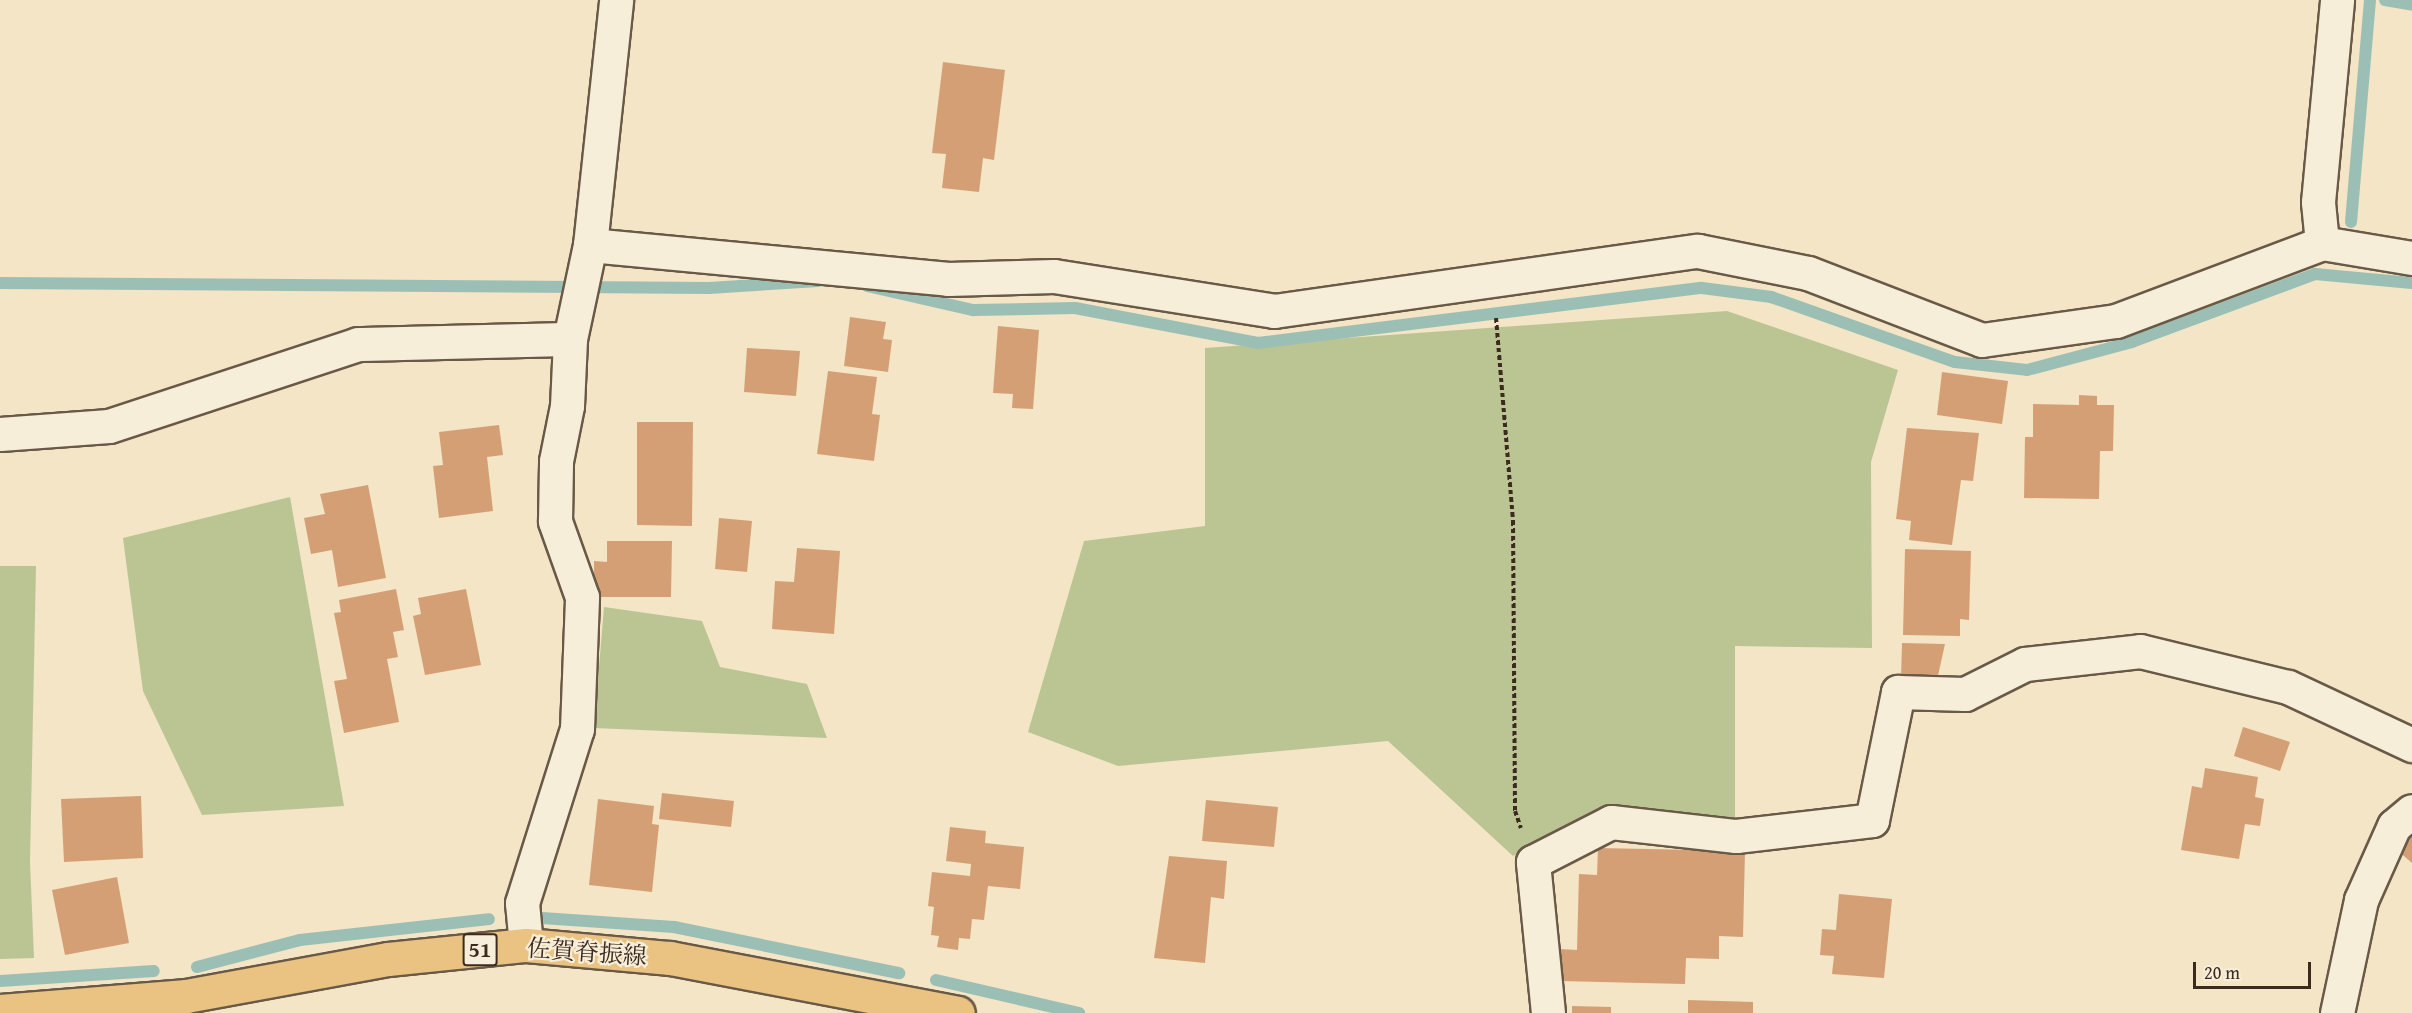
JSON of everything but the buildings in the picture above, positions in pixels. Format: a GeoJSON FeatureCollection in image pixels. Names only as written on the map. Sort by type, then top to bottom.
{"type":"FeatureCollection","features":[{"type":"Feature","properties":{"kind":"main road","name":"佐賀脊振線"},"geometry":{"type":"LineString","coordinates":[[0,1011],[186,996],[388,960],[526,945],[670,958],[958,1013]]}},
{"type":"Feature","properties":{"kind":"street"},"geometry":{"type":"LineString","coordinates":[[526,945],[522,903],[577,729],[582,597],[555,521],[556,461],[567,406],[570,339],[588,252],[616,0]]}},
{"type":"Feature","properties":{"kind":"street"},"geometry":{"type":"LineString","coordinates":[[2322,243],[2318,202],[2337,0]]}},
{"type":"Feature","properties":{"kind":"street"},"geometry":{"type":"LineString","coordinates":[[588,252],[948,279],[1054,276],[1274,311],[1698,251],[1808,273],[1982,340],[2116,321],[2322,243],[2412,258]]}},
{"type":"Feature","properties":{"kind":"street"},"geometry":{"type":"LineString","coordinates":[[0,434],[109,426],[357,344],[570,339]]}},
{"type":"Feature","properties":{"kind":"street"},"geometry":{"type":"LineString","coordinates":[[1548,1013],[1533,862],[1611,822],[1736,836],[1872,820],[1898,692],[1965,694],[2025,664],[2140,651],[2288,687],[2412,745]]}},
{"type":"Feature","properties":{"kind":"street"},"geometry":{"type":"LineString","coordinates":[[2337,1013],[2361,900],[2394,826],[2412,811]]}},
{"type":"Feature","properties":{"kind":"path"},"geometry":{"type":"LineString","coordinates":[[1498,337],[1513,521],[1515,811],[1533,862]]}},
{"type":"Feature","properties":{"kind":"green space"},"geometry":{"type":"Polygon","coordinates":[[[1727,311],[1898,370],[1871,462],[1872,648],[1735,646],[1735,822],[1611,808],[1513,856],[1388,741],[1118,766],[1028,732],[1084,541],[1205,526],[1205,348],[1727,311]]]}},
{"type":"Feature","properties":{"kind":"green space"},"geometry":{"type":"Polygon","coordinates":[[[290,497],[344,806],[202,815],[143,691],[123,538],[290,497]]]}},
{"type":"Feature","properties":{"kind":"green space"},"geometry":{"type":"Polygon","coordinates":[[[0,566],[36,566],[30,862],[34,958],[0,959],[0,566]]]}},
{"type":"Feature","properties":{"kind":"green space"},"geometry":{"type":"Polygon","coordinates":[[[604,607],[702,621],[720,667],[807,684],[827,738],[594,728],[604,607]]]}},
{"type":"Feature","properties":{"kind":"waterway"},"geometry":{"type":"LineString","coordinates":[[2351,222],[2370,0]]}},
{"type":"Feature","properties":{"kind":"waterway"},"geometry":{"type":"LineString","coordinates":[[2385,0],[2412,5]]}},
{"type":"Feature","properties":{"kind":"waterway"},"geometry":{"type":"LineString","coordinates":[[867,286],[973,310],[1075,308],[1258,343],[1702,288],[1771,297],[1955,362],[2027,370],[2132,342],[2315,274],[2412,283]]}},
{"type":"Feature","properties":{"kind":"waterway"},"geometry":{"type":"LineString","coordinates":[[0,283],[709,288],[818,281]]}},
{"type":"Feature","properties":{"kind":"waterway"},"geometry":{"type":"LineString","coordinates":[[542,918],[674,927],[899,973]]}},
{"type":"Feature","properties":{"kind":"waterway"},"geometry":{"type":"LineString","coordinates":[[197,967],[300,940],[489,919]]}},
{"type":"Feature","properties":{"kind":"waterway"},"geometry":{"type":"LineString","coordinates":[[0,981],[154,971]]}},
{"type":"Feature","properties":{"kind":"waterway"},"geometry":{"type":"LineString","coordinates":[[936,980],[1079,1013]]}}]}
